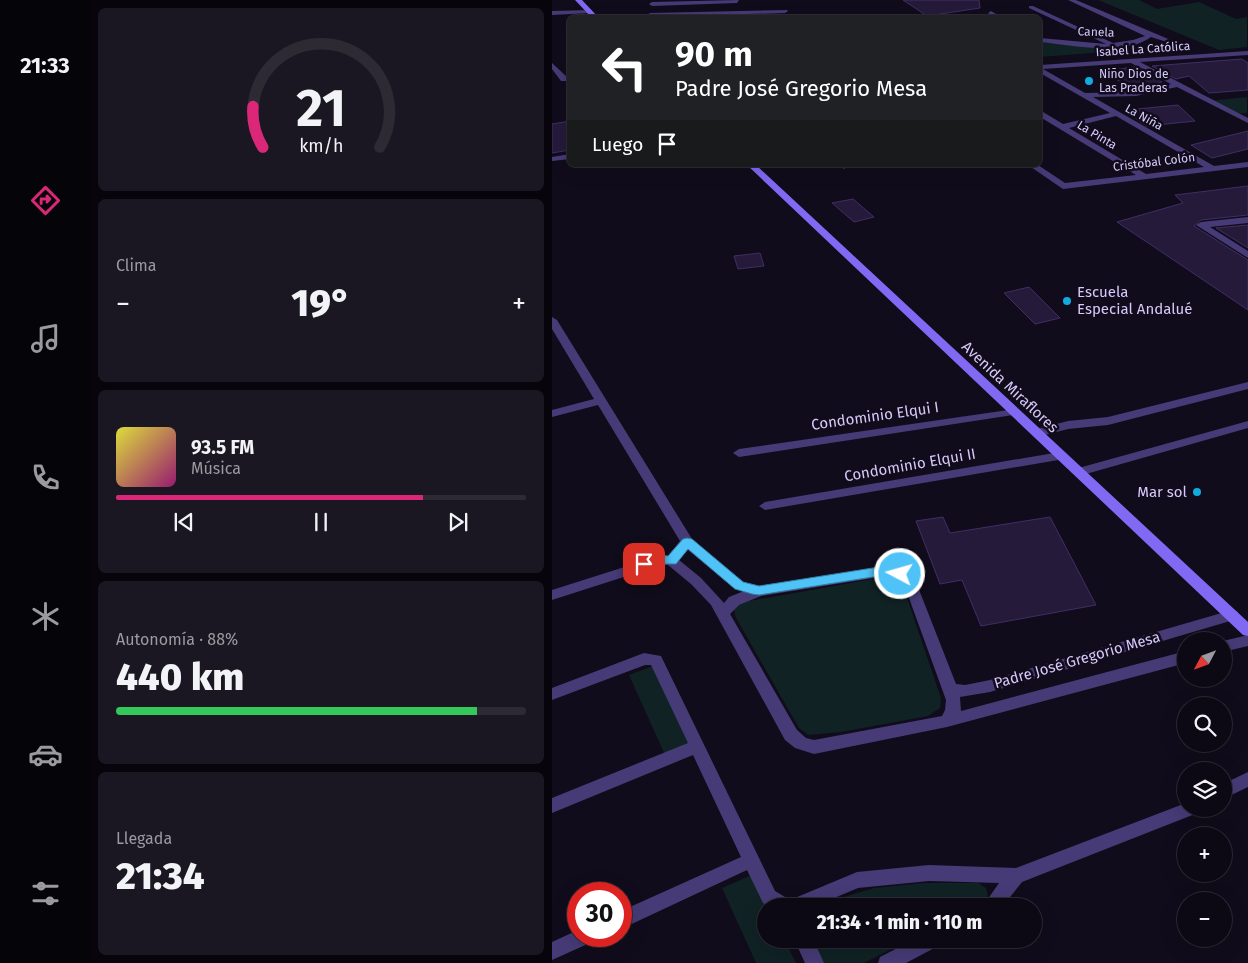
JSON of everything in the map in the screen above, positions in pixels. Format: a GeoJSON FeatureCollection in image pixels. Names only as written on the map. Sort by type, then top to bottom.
{"type":"FeatureCollection","features":[{"type":"Feature","properties":{"kind":"main road"},"geometry":{"type":"LineString","coordinates":[[579,1],[593,15]]}},
{"type":"Feature","properties":{"kind":"main road","name":"Avenida Miraflores"},"geometry":{"type":"LineString","coordinates":[[753,167],[1248,631]]}},
{"type":"Feature","properties":{"kind":"street"},"geometry":{"type":"LineString","coordinates":[[1070,0],[1148,34],[1170,41]]}},
{"type":"Feature","properties":{"kind":"street"},"geometry":{"type":"LineString","coordinates":[[552,6],[579,1]]}},
{"type":"Feature","properties":{"kind":"street"},"geometry":{"type":"LineString","coordinates":[[650,15],[652,2],[737,1]]}},
{"type":"Feature","properties":{"kind":"street"},"geometry":{"type":"LineString","coordinates":[[1031,7],[1114,45]]}},
{"type":"Feature","properties":{"kind":"street"},"geometry":{"type":"LineString","coordinates":[[552,12],[590,11]]}},
{"type":"Feature","properties":{"kind":"street"},"geometry":{"type":"LineString","coordinates":[[677,15],[785,11]]}},
{"type":"Feature","properties":{"kind":"street"},"geometry":{"type":"LineString","coordinates":[[991,13],[995,15]]}},
{"type":"Feature","properties":{"kind":"street","name":"Canela"},"geometry":{"type":"LineString","coordinates":[[1042,38],[1114,45],[1141,40],[1148,37],[1148,34]]}},
{"type":"Feature","properties":{"kind":"street","name":"Isabel La Católica"},"geometry":{"type":"LineString","coordinates":[[1042,69],[1246,54]]}},
{"type":"Feature","properties":{"kind":"street"},"geometry":{"type":"LineString","coordinates":[[1132,61],[1248,121]]}},
{"type":"Feature","properties":{"kind":"street"},"geometry":{"type":"LineString","coordinates":[[552,65],[567,78]]}},
{"type":"Feature","properties":{"kind":"street","name":"La Niña"},"geometry":{"type":"LineString","coordinates":[[1042,70],[1082,95],[1212,168]]}},
{"type":"Feature","properties":{"kind":"street"},"geometry":{"type":"LineString","coordinates":[[552,79],[567,78]]}},
{"type":"Feature","properties":{"kind":"street"},"geometry":{"type":"LineString","coordinates":[[1082,95],[1136,94],[1177,85]]}},
{"type":"Feature","properties":{"kind":"street"},"geometry":{"type":"LineString","coordinates":[[1062,127],[1116,114]]}},
{"type":"Feature","properties":{"kind":"street","name":"La Pinta"},"geometry":{"type":"LineString","coordinates":[[1042,115],[1144,176]]}},
{"type":"Feature","properties":{"kind":"street"},"geometry":{"type":"LineString","coordinates":[[1042,122],[1050,120]]}},
{"type":"Feature","properties":{"kind":"street"},"geometry":{"type":"LineString","coordinates":[[552,159],[567,156]]}},
{"type":"Feature","properties":{"kind":"street","name":"Cristóbal Colón"},"geometry":{"type":"LineString","coordinates":[[1035,167],[1063,186],[1248,164]]}},
{"type":"Feature","properties":{"kind":"street"},"geometry":{"type":"LineString","coordinates":[[1248,220],[1202,226],[1248,256]]}},
{"type":"Feature","properties":{"kind":"street"},"geometry":{"type":"LineString","coordinates":[[552,320],[558,342],[600,401],[687,542],[739,585],[759,591]]}},
{"type":"Feature","properties":{"kind":"street"},"geometry":{"type":"LineString","coordinates":[[1037,433],[1068,425],[1108,421],[1248,384]]}},
{"type":"Feature","properties":{"kind":"street"},"geometry":{"type":"LineString","coordinates":[[552,414],[600,401]]}},
{"type":"Feature","properties":{"kind":"street","name":"Condominio Elqui I"},"geometry":{"type":"LineString","coordinates":[[739,453],[1016,412]]}},
{"type":"Feature","properties":{"kind":"street"},"geometry":{"type":"LineString","coordinates":[[1079,472],[1248,424]]}},
{"type":"Feature","properties":{"kind":"street","name":"Condominio Elqui II"},"geometry":{"type":"LineString","coordinates":[[765,506],[1060,456]]}},
{"type":"Feature","properties":{"kind":"street"},"geometry":{"type":"LineString","coordinates":[[552,595],[658,560],[671,561],[687,542]]}},
{"type":"Feature","properties":{"kind":"street","name":"Padre José Gregorio Mesa"},"geometry":{"type":"LineString","coordinates":[[671,561],[696,581],[723,613],[791,735],[801,743],[814,747],[947,721],[1177,659]]}},
{"type":"Feature","properties":{"kind":"street"},"geometry":{"type":"LineString","coordinates":[[723,613],[734,601],[759,591],[879,571],[891,571],[900,574],[911,585],[951,690],[954,708],[947,721]]}},
{"type":"Feature","properties":{"kind":"street","name":"Padre José Gregorio Mesa"},"geometry":{"type":"LineString","coordinates":[[951,690],[965,691],[990,686],[1232,615]]}},
{"type":"Feature","properties":{"kind":"street"},"geometry":{"type":"LineString","coordinates":[[1232,644],[1248,640]]}},
{"type":"Feature","properties":{"kind":"street"},"geometry":{"type":"LineString","coordinates":[[552,694],[644,659],[656,660],[771,898]]}},
{"type":"Feature","properties":{"kind":"street"},"geometry":{"type":"LineString","coordinates":[[552,806],[697,746]]}},
{"type":"Feature","properties":{"kind":"street"},"geometry":{"type":"LineString","coordinates":[[1232,787],[1248,779]]}},
{"type":"Feature","properties":{"kind":"street"},"geometry":{"type":"LineString","coordinates":[[814,898],[857,880],[929,873],[1016,876],[1177,814]]}},
{"type":"Feature","properties":{"kind":"street"},"geometry":{"type":"LineString","coordinates":[[632,915],[752,860]]}},
{"type":"Feature","properties":{"kind":"street"},"geometry":{"type":"LineString","coordinates":[[998,898],[1016,876]]}},
{"type":"Feature","properties":{"kind":"street"},"geometry":{"type":"LineString","coordinates":[[552,951],[567,944]]}},
{"type":"Feature","properties":{"kind":"street"},"geometry":{"type":"LineString","coordinates":[[808,948],[815,963]]}},
{"type":"Feature","properties":{"kind":"street"},"geometry":{"type":"LineString","coordinates":[[887,963],[916,948]]}},
{"type":"Feature","properties":{"kind":"shaded area"},"geometry":{"type":"Polygon","coordinates":[[[1098,0],[1139,0],[1157,9],[1199,2],[1236,19],[1247,17],[1247,47],[1219,50],[1098,0]]]}},
{"type":"Feature","properties":{"kind":"shaded area"},"geometry":{"type":"Polygon","coordinates":[[[1042,42],[1129,50],[1042,57],[1042,42]]]}},
{"type":"Feature","properties":{"kind":"shaded area"},"geometry":{"type":"Polygon","coordinates":[[[1247,97],[1247,113],[1234,114],[1208,101],[1247,97]]]}},
{"type":"Feature","properties":{"kind":"shaded area"},"geometry":{"type":"Polygon","coordinates":[[[884,577],[894,579],[904,589],[941,698],[940,708],[928,716],[841,732],[808,735],[799,728],[736,618],[734,610],[738,605],[749,601],[884,577]]]}},
{"type":"Feature","properties":{"kind":"shaded area"},"geometry":{"type":"Polygon","coordinates":[[[656,665],[694,744],[665,755],[629,675],[656,665]]]}},
{"type":"Feature","properties":{"kind":"shaded area"},"geometry":{"type":"Polygon","coordinates":[[[754,874],[765,898],[757,898],[757,948],[788,948],[796,963],[756,963],[722,888],[754,874]]]}},
{"type":"Feature","properties":{"kind":"shaded area"},"geometry":{"type":"Polygon","coordinates":[[[924,883],[978,883],[986,888],[988,896],[987,898],[841,898],[874,888],[924,883]]]}},
{"type":"Feature","properties":{"kind":"shaded area"},"geometry":{"type":"Polygon","coordinates":[[[816,948],[893,948],[864,963],[823,963],[816,948]]]}},
{"type":"Feature","properties":{"kind":"building"},"geometry":{"type":"Polygon","coordinates":[[[903,0],[979,0],[980,8],[926,15],[903,0]]]}},
{"type":"Feature","properties":{"kind":"building"},"geometry":{"type":"Polygon","coordinates":[[[1242,59],[1248,63],[1248,90],[1209,93],[1189,76],[1176,79],[1152,66],[1242,59]]]}},
{"type":"Feature","properties":{"kind":"building"},"geometry":{"type":"Polygon","coordinates":[[[1135,67],[1162,82],[1131,88],[1107,74],[1122,71],[1119,69],[1135,67]]]}},
{"type":"Feature","properties":{"kind":"building"},"geometry":{"type":"Polygon","coordinates":[[[1178,105],[1195,121],[1147,126],[1137,120],[1127,110],[1178,105]]]}},
{"type":"Feature","properties":{"kind":"building"},"geometry":{"type":"Polygon","coordinates":[[[567,122],[567,150],[552,153],[552,124],[567,122]]]}},
{"type":"Feature","properties":{"kind":"building"},"geometry":{"type":"Polygon","coordinates":[[[1248,131],[1248,149],[1212,158],[1191,145],[1248,131]]]}},
{"type":"Feature","properties":{"kind":"building"},"geometry":{"type":"Polygon","coordinates":[[[1248,186],[1248,215],[1201,220],[1194,226],[1248,260],[1248,310],[1117,222],[1183,203],[1175,195],[1248,186]]]}},
{"type":"Feature","properties":{"kind":"building"},"geometry":{"type":"Polygon","coordinates":[[[853,199],[874,217],[854,222],[832,203],[853,199]]]}},
{"type":"Feature","properties":{"kind":"building"},"geometry":{"type":"Polygon","coordinates":[[[1248,225],[1248,248],[1216,228],[1248,225]]]}},
{"type":"Feature","properties":{"kind":"building"},"geometry":{"type":"Polygon","coordinates":[[[760,253],[764,266],[738,269],[734,256],[760,253]]]}},
{"type":"Feature","properties":{"kind":"building"},"geometry":{"type":"Polygon","coordinates":[[[1029,287],[1060,318],[1035,324],[1004,293],[1029,287]]]}},
{"type":"Feature","properties":{"kind":"building"},"geometry":{"type":"Polygon","coordinates":[[[943,517],[950,533],[1050,517],[1096,605],[981,626],[962,580],[940,584],[916,521],[943,517]]]}},
{"type":"Feature","properties":{"kind":"place","name":"Niño Dios de Las Praderas"},"geometry":{"type":"Point","coordinates":[1089,81]}},
{"type":"Feature","properties":{"kind":"place","name":"Escuela Especial Andalué"},"geometry":{"type":"Point","coordinates":[1067,301]}},
{"type":"Feature","properties":{"kind":"place","name":"Mar sol"},"geometry":{"type":"Point","coordinates":[1197,492]}},
{"type":"Feature","properties":{"kind":"route"},"geometry":{"type":"LineString","coordinates":[[644,564],[661,560],[671,561],[687,542],[739,585],[752,590],[759,591],[879,571],[891,571],[900,574]]}}]}
